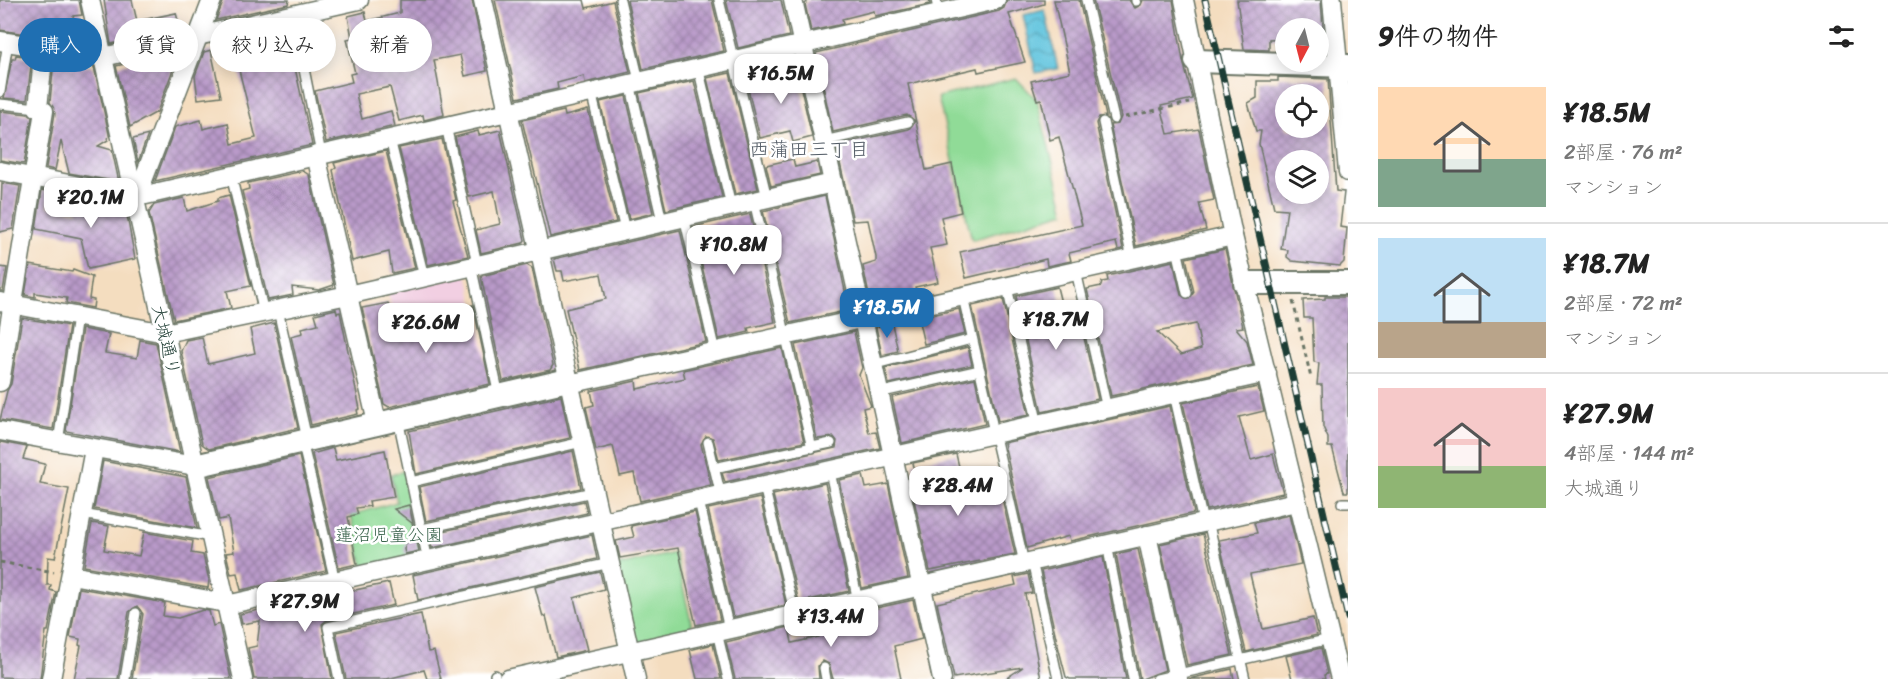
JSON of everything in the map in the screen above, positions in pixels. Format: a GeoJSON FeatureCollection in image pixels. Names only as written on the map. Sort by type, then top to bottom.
{"type":"FeatureCollection","features":[{"type":"Feature","properties":{"kind":"street","name":"大城通り"},"geometry":{"type":"LineString","coordinates":[[90,0],[243,679]]}},
{"type":"Feature","properties":{"kind":"street"},"geometry":{"type":"LineString","coordinates":[[198,34],[212,0]]}},
{"type":"Feature","properties":{"kind":"street"},"geometry":{"type":"LineString","coordinates":[[198,34],[359,0]]}},
{"type":"Feature","properties":{"kind":"street"},"geometry":{"type":"LineString","coordinates":[[483,0],[636,679]]}},
{"type":"Feature","properties":{"kind":"street"},"geometry":{"type":"LineString","coordinates":[[792,0],[942,679]]}},
{"type":"Feature","properties":{"kind":"street"},"geometry":{"type":"LineString","coordinates":[[0,171],[146,195],[802,43],[938,6],[996,0]]}},
{"type":"Feature","properties":{"kind":"street"},"geometry":{"type":"LineString","coordinates":[[1184,0],[1233,236],[1296,502],[1317,573],[1340,679]]}},
{"type":"Feature","properties":{"kind":"street"},"geometry":{"type":"LineString","coordinates":[[1332,0],[1343,66],[1348,172]]}},
{"type":"Feature","properties":{"kind":"street"},"geometry":{"type":"LineString","coordinates":[[103,57],[114,54]]}},
{"type":"Feature","properties":{"kind":"street"},"geometry":{"type":"LineString","coordinates":[[1197,61],[1343,66]]}},
{"type":"Feature","properties":{"kind":"street"},"geometry":{"type":"LineString","coordinates":[[0,382],[6,303],[33,177],[44,111],[38,108],[42,72]]}},
{"type":"Feature","properties":{"kind":"street"},"geometry":{"type":"LineString","coordinates":[[135,194],[146,173],[184,72]]}},
{"type":"Feature","properties":{"kind":"street"},"geometry":{"type":"LineString","coordinates":[[319,155],[348,295],[387,421]]}},
{"type":"Feature","properties":{"kind":"street"},"geometry":{"type":"LineString","coordinates":[[6,303],[165,333],[348,295],[538,249],[833,183]]}},
{"type":"Feature","properties":{"kind":"street"},"geometry":{"type":"LineString","coordinates":[[0,431],[195,466],[499,396],[864,320],[1233,236]]}},
{"type":"Feature","properties":{"kind":"street"},"geometry":{"type":"LineString","coordinates":[[1245,283],[1348,284]]}},
{"type":"Feature","properties":{"kind":"street"},"geometry":{"type":"LineString","coordinates":[[71,575],[226,603],[428,561],[1267,373]]}},
{"type":"Feature","properties":{"kind":"street"},"geometry":{"type":"LineString","coordinates":[[51,679],[94,449]]}},
{"type":"Feature","properties":{"kind":"street"},"geometry":{"type":"LineString","coordinates":[[500,678],[568,672],[630,651],[1296,502]]}},
{"type":"Feature","properties":{"kind":"street"},"geometry":{"type":"LineString","coordinates":[[1147,535],[1178,677]]}},
{"type":"Feature","properties":{"kind":"lane"},"geometry":{"type":"LineString","coordinates":[[620,0],[662,221]]}},
{"type":"Feature","properties":{"kind":"lane"},"geometry":{"type":"LineString","coordinates":[[720,0],[785,337],[812,448]]}},
{"type":"Feature","properties":{"kind":"lane"},"geometry":{"type":"LineString","coordinates":[[1086,0],[1114,119]]}},
{"type":"Feature","properties":{"kind":"lane"},"geometry":{"type":"LineString","coordinates":[[292,14],[319,155]]}},
{"type":"Feature","properties":{"kind":"lane"},"geometry":{"type":"LineString","coordinates":[[0,92],[4,42]]}},
{"type":"Feature","properties":{"kind":"lane"},"geometry":{"type":"LineString","coordinates":[[698,67],[731,206]]}},
{"type":"Feature","properties":{"kind":"lane"},"geometry":{"type":"LineString","coordinates":[[591,92],[625,230]]}},
{"type":"Feature","properties":{"kind":"lane"},"geometry":{"type":"LineString","coordinates":[[0,104],[38,108]]}},
{"type":"Feature","properties":{"kind":"lane"},"geometry":{"type":"LineString","coordinates":[[824,141],[908,122]]}},
{"type":"Feature","properties":{"kind":"lane"},"geometry":{"type":"LineString","coordinates":[[1103,122],[1132,259]]}},
{"type":"Feature","properties":{"kind":"lane"},"geometry":{"type":"LineString","coordinates":[[446,126],[499,396]]}},
{"type":"Feature","properties":{"kind":"lane"},"geometry":{"type":"LineString","coordinates":[[390,139],[424,277]]}},
{"type":"Feature","properties":{"kind":"lane"},"geometry":{"type":"LineString","coordinates":[[231,175],[271,311],[305,440],[335,581]]}},
{"type":"Feature","properties":{"kind":"lane"},"geometry":{"type":"LineString","coordinates":[[684,216],[715,352]]}},
{"type":"Feature","properties":{"kind":"lane"},"geometry":{"type":"LineString","coordinates":[[1177,249],[1187,293]]}},
{"type":"Feature","properties":{"kind":"lane"},"geometry":{"type":"LineString","coordinates":[[1076,272],[1107,409]]}},
{"type":"Feature","properties":{"kind":"lane"},"geometry":{"type":"LineString","coordinates":[[1007,287],[1038,425]]}},
{"type":"Feature","properties":{"kind":"lane"},"geometry":{"type":"LineString","coordinates":[[963,297],[994,435],[1059,679]]}},
{"type":"Feature","properties":{"kind":"lane"},"geometry":{"type":"LineString","coordinates":[[58,442],[77,317]]}},
{"type":"Feature","properties":{"kind":"lane"},"geometry":{"type":"LineString","coordinates":[[872,365],[972,339]]}},
{"type":"Feature","properties":{"kind":"lane"},"geometry":{"type":"LineString","coordinates":[[878,393],[980,370]]}},
{"type":"Feature","properties":{"kind":"lane"},"geometry":{"type":"LineString","coordinates":[[1174,394],[1245,679]]}},
{"type":"Feature","properties":{"kind":"lane"},"geometry":{"type":"LineString","coordinates":[[387,421],[411,482],[428,561]]}},
{"type":"Feature","properties":{"kind":"lane"},"geometry":{"type":"LineString","coordinates":[[411,482],[582,442]]}},
{"type":"Feature","properties":{"kind":"lane"},"geometry":{"type":"LineString","coordinates":[[708,442],[721,496]]}},
{"type":"Feature","properties":{"kind":"lane"},"geometry":{"type":"LineString","coordinates":[[714,468],[831,443]]}},
{"type":"Feature","properties":{"kind":"lane"},"geometry":{"type":"LineString","coordinates":[[830,472],[858,600]]}},
{"type":"Feature","properties":{"kind":"lane"},"geometry":{"type":"LineString","coordinates":[[764,486],[795,615]]}},
{"type":"Feature","properties":{"kind":"lane"},"geometry":{"type":"LineString","coordinates":[[422,529],[594,492]]}},
{"type":"Feature","properties":{"kind":"lane"},"geometry":{"type":"LineString","coordinates":[[699,501],[723,631],[728,679]]}},
{"type":"Feature","properties":{"kind":"lane"},"geometry":{"type":"LineString","coordinates":[[82,514],[211,537]]}},
{"type":"Feature","properties":{"kind":"lane"},"geometry":{"type":"LineString","coordinates":[[1107,544],[1133,679]]}},
{"type":"Feature","properties":{"kind":"lane"},"geometry":{"type":"LineString","coordinates":[[339,679],[328,627],[610,563]]}},
{"type":"Feature","properties":{"kind":"lane"},"geometry":{"type":"LineString","coordinates":[[125,679],[136,613]]}},
{"type":"Feature","properties":{"kind":"lane"},"geometry":{"type":"LineString","coordinates":[[1157,679],[1178,677],[1330,639]]}},
{"type":"Feature","properties":{"kind":"lane"},"geometry":{"type":"LineString","coordinates":[[824,668],[826,679]]}},
{"type":"Feature","properties":{"kind":"path"},"geometry":{"type":"LineString","coordinates":[[1114,119],[1204,99]]}},
{"type":"Feature","properties":{"kind":"path"},"geometry":{"type":"LineString","coordinates":[[1289,283],[1311,378]]}},
{"type":"Feature","properties":{"kind":"path"},"geometry":{"type":"LineString","coordinates":[[0,562],[71,575]]}},
{"type":"Feature","properties":{"kind":"shaded area"},"geometry":{"type":"Polygon","coordinates":[[[467,274],[486,354],[406,372],[388,292],[467,274]]]}},
{"type":"Feature","properties":{"kind":"green space"},"geometry":{"type":"Polygon","coordinates":[[[1016,78],[1037,100],[1065,212],[972,240],[938,97],[1016,78]]]}},
{"type":"Feature","properties":{"kind":"green space","name":"蓮沼児童公園"},"geometry":{"type":"Polygon","coordinates":[[[404,471],[425,557],[364,571],[351,515],[397,502],[391,475],[404,471]]]}},
{"type":"Feature","properties":{"kind":"green space"},"geometry":{"type":"Polygon","coordinates":[[[675,553],[694,634],[636,647],[617,566],[675,553]]]}},
{"type":"Feature","properties":{"kind":"water"},"geometry":{"type":"Polygon","coordinates":[[[1045,10],[1058,69],[1036,73],[1023,15],[1045,10]]]}},
{"type":"Feature","properties":{"kind":"building"},"geometry":{"type":"Polygon","coordinates":[[[0,0],[79,0],[82,15],[73,16],[73,18],[18,18],[18,33],[0,30],[0,0]]]}},
{"type":"Feature","properties":{"kind":"building"},"geometry":{"type":"Polygon","coordinates":[[[104,0],[132,0],[136,18],[114,18],[114,43],[111,44],[104,0]]]}},
{"type":"Feature","properties":{"kind":"building"},"geometry":{"type":"Polygon","coordinates":[[[224,0],[289,0],[288,4],[217,18],[224,0]]]}},
{"type":"Feature","properties":{"kind":"building"},"geometry":{"type":"Polygon","coordinates":[[[400,0],[472,0],[487,71],[465,76],[460,55],[434,60],[444,115],[424,120],[423,115],[399,121],[390,87],[356,94],[362,119],[391,111],[395,126],[326,142],[315,91],[352,82],[350,74],[355,72],[432,72],[432,18],[379,18],[400,13],[400,0]]]}},
{"type":"Feature","properties":{"kind":"building"},"geometry":{"type":"Polygon","coordinates":[[[495,0],[584,0],[586,8],[613,1],[630,72],[585,83],[584,76],[557,83],[558,89],[517,98],[495,0]]]}},
{"type":"Feature","properties":{"kind":"building"},"geometry":{"type":"Polygon","coordinates":[[[627,0],[712,0],[724,51],[643,69],[627,0]]]}},
{"type":"Feature","properties":{"kind":"building"},"geometry":{"type":"Polygon","coordinates":[[[726,0],[781,0],[789,36],[738,48],[726,0]]]}},
{"type":"Feature","properties":{"kind":"building"},"geometry":{"type":"Polygon","coordinates":[[[809,0],[929,0],[930,4],[875,16],[874,11],[842,19],[843,24],[811,31],[805,4],[809,0]]]}},
{"type":"Feature","properties":{"kind":"building"},"geometry":{"type":"Polygon","coordinates":[[[1007,0],[1044,0],[1044,4],[1009,14],[1025,62],[978,72],[977,68],[908,84],[926,170],[952,164],[961,212],[941,217],[947,245],[930,248],[938,282],[915,287],[917,295],[871,305],[863,266],[876,262],[876,257],[868,220],[853,221],[836,145],[909,129],[915,121],[907,115],[833,132],[816,53],[999,11],[1004,8],[1007,0]]]}},
{"type":"Feature","properties":{"kind":"building"},"geometry":{"type":"Polygon","coordinates":[[[1054,0],[1079,0],[1106,116],[1099,117],[1096,123],[1123,249],[1118,250],[1116,242],[1069,253],[1071,261],[1047,266],[1046,259],[966,278],[960,252],[1082,225],[1059,137],[1050,140],[1041,99],[1037,100],[1031,81],[1070,72],[1054,0]]]}},
{"type":"Feature","properties":{"kind":"building"},"geometry":{"type":"Polygon","coordinates":[[[1093,0],[1129,0],[1135,8],[1141,5],[1143,0],[1173,0],[1183,61],[1193,99],[1161,106],[1168,134],[1199,129],[1214,200],[1199,203],[1206,230],[1136,246],[1110,125],[1118,124],[1121,117],[1093,0]]]}},
{"type":"Feature","properties":{"kind":"building"},"geometry":{"type":"Polygon","coordinates":[[[1237,0],[1321,0],[1322,18],[1275,18],[1275,39],[1269,39],[1269,50],[1244,49],[1237,0]]]}},
{"type":"Feature","properties":{"kind":"building"},"geometry":{"type":"Polygon","coordinates":[[[365,12],[366,18],[348,18],[348,16],[365,12]]]}},
{"type":"Feature","properties":{"kind":"building"},"geometry":{"type":"Polygon","coordinates":[[[176,13],[177,18],[152,18],[176,13]]]}},
{"type":"Feature","properties":{"kind":"building"},"geometry":{"type":"Polygon","coordinates":[[[210,50],[210,72],[216,72],[221,96],[198,99],[195,76],[204,52],[210,50]]]}},
{"type":"Feature","properties":{"kind":"building"},"geometry":{"type":"Polygon","coordinates":[[[18,55],[18,72],[30,72],[27,100],[4,98],[12,59],[18,55]]]}},
{"type":"Feature","properties":{"kind":"building"},"geometry":{"type":"Polygon","coordinates":[[[794,58],[812,137],[793,142],[790,131],[760,138],[748,89],[780,81],[776,62],[794,58]]]}},
{"type":"Feature","properties":{"kind":"building"},"geometry":{"type":"Polygon","coordinates":[[[53,72],[95,72],[109,134],[108,140],[98,146],[112,150],[119,182],[69,173],[61,141],[55,170],[46,168],[55,113],[50,102],[53,72]]]}},
{"type":"Feature","properties":{"kind":"building"},"geometry":{"type":"Polygon","coordinates":[[[117,72],[172,72],[157,112],[130,127],[117,72]]]}},
{"type":"Feature","properties":{"kind":"building"},"geometry":{"type":"Polygon","coordinates":[[[240,72],[296,72],[312,145],[155,181],[175,127],[201,120],[203,129],[228,123],[232,144],[256,138],[240,72]]]}},
{"type":"Feature","properties":{"kind":"building"},"geometry":{"type":"Polygon","coordinates":[[[730,73],[758,189],[735,194],[707,78],[730,73]]]}},
{"type":"Feature","properties":{"kind":"building"},"geometry":{"type":"Polygon","coordinates":[[[1278,77],[1328,79],[1328,84],[1275,84],[1275,138],[1329,138],[1329,93],[1336,191],[1344,192],[1340,227],[1347,228],[1344,262],[1340,266],[1292,261],[1287,257],[1288,250],[1281,249],[1287,209],[1274,208],[1259,144],[1261,131],[1256,131],[1248,103],[1257,98],[1257,81],[1278,81],[1278,77]]]}},
{"type":"Feature","properties":{"kind":"building"},"geometry":{"type":"Polygon","coordinates":[[[694,81],[722,197],[666,210],[639,93],[694,81]]]}},
{"type":"Feature","properties":{"kind":"building"},"geometry":{"type":"Polygon","coordinates":[[[626,96],[653,213],[629,219],[600,102],[626,96]]]}},
{"type":"Feature","properties":{"kind":"building"},"geometry":{"type":"Polygon","coordinates":[[[588,110],[616,222],[550,237],[522,120],[564,111],[565,116],[588,110]]]}},
{"type":"Feature","properties":{"kind":"building"},"geometry":{"type":"Polygon","coordinates":[[[0,111],[28,114],[32,117],[24,164],[0,160],[0,111]]]}},
{"type":"Feature","properties":{"kind":"building"},"geometry":{"type":"Polygon","coordinates":[[[500,130],[525,240],[523,243],[481,253],[476,230],[500,224],[494,191],[469,197],[455,137],[478,131],[479,135],[500,130]]]}},
{"type":"Feature","properties":{"kind":"building"},"geometry":{"type":"Polygon","coordinates":[[[148,135],[138,162],[133,139],[148,135]]]}},
{"type":"Feature","properties":{"kind":"building"},"geometry":{"type":"Polygon","coordinates":[[[442,139],[456,200],[453,201],[468,256],[428,265],[399,148],[442,139]]]}},
{"type":"Feature","properties":{"kind":"building"},"geometry":{"type":"Polygon","coordinates":[[[386,151],[415,268],[392,273],[389,252],[352,261],[333,170],[336,168],[334,163],[386,151]]]}},
{"type":"Feature","properties":{"kind":"building"},"geometry":{"type":"Polygon","coordinates":[[[793,159],[795,167],[817,162],[820,175],[771,186],[766,165],[793,159]]]}},
{"type":"Feature","properties":{"kind":"building"},"geometry":{"type":"Polygon","coordinates":[[[303,171],[309,175],[334,285],[319,290],[292,287],[293,295],[268,300],[242,191],[249,189],[248,183],[303,171]]]}},
{"type":"Feature","properties":{"kind":"building"},"geometry":{"type":"Polygon","coordinates":[[[2,183],[20,186],[13,229],[0,232],[2,183]]]}},
{"type":"Feature","properties":{"kind":"building"},"geometry":{"type":"Polygon","coordinates":[[[42,190],[51,192],[48,207],[78,212],[74,196],[125,205],[135,259],[88,269],[81,238],[36,229],[42,190]]]}},
{"type":"Feature","properties":{"kind":"building"},"geometry":{"type":"Polygon","coordinates":[[[229,195],[251,286],[227,291],[231,308],[174,320],[149,213],[154,205],[184,198],[187,211],[229,195]]]}},
{"type":"Feature","properties":{"kind":"building"},"geometry":{"type":"Polygon","coordinates":[[[825,196],[849,310],[790,323],[763,211],[825,196]]]}},
{"type":"Feature","properties":{"kind":"building"},"geometry":{"type":"Polygon","coordinates":[[[750,214],[775,322],[748,328],[749,332],[719,339],[693,227],[750,214]]]}},
{"type":"Feature","properties":{"kind":"building"},"geometry":{"type":"Polygon","coordinates":[[[680,230],[706,342],[580,370],[566,309],[606,299],[601,274],[564,281],[562,271],[557,271],[554,259],[680,230]]]}},
{"type":"Feature","properties":{"kind":"building"},"geometry":{"type":"Polygon","coordinates":[[[1225,249],[1243,327],[1236,328],[1247,341],[1253,365],[1111,396],[1087,289],[1101,286],[1102,282],[1108,281],[1107,276],[1173,261],[1181,295],[1189,299],[1194,292],[1186,258],[1225,249]],[[1196,324],[1157,332],[1181,355],[1201,349],[1196,324]]]}},
{"type":"Feature","properties":{"kind":"building"},"geometry":{"type":"Polygon","coordinates":[[[30,265],[72,272],[73,270],[92,277],[89,299],[94,300],[93,308],[66,303],[67,298],[35,293],[35,297],[25,295],[30,265]]]}},
{"type":"Feature","properties":{"kind":"building"},"geometry":{"type":"Polygon","coordinates":[[[527,265],[532,268],[553,365],[550,370],[503,381],[481,276],[527,265]]]}},
{"type":"Feature","properties":{"kind":"building"},"geometry":{"type":"Polygon","coordinates":[[[0,267],[7,268],[3,291],[0,291],[0,267]]]}},
{"type":"Feature","properties":{"kind":"building"},"geometry":{"type":"Polygon","coordinates":[[[1057,287],[1065,319],[1079,316],[1098,399],[1042,412],[1016,296],[1057,287]]]}},
{"type":"Feature","properties":{"kind":"building"},"geometry":{"type":"Polygon","coordinates":[[[1325,297],[1348,297],[1348,492],[1344,492],[1332,447],[1328,447],[1328,438],[1323,427],[1322,385],[1317,385],[1319,363],[1314,362],[1312,318],[1304,318],[1303,300],[1325,299],[1325,297]]]}},
{"type":"Feature","properties":{"kind":"building"},"geometry":{"type":"Polygon","coordinates":[[[1003,299],[1029,415],[998,421],[972,306],[1003,299]]]}},
{"type":"Feature","properties":{"kind":"building"},"geometry":{"type":"Polygon","coordinates":[[[388,303],[393,324],[473,305],[490,384],[389,407],[384,404],[362,308],[388,303]]]}},
{"type":"Feature","properties":{"kind":"building"},"geometry":{"type":"Polygon","coordinates":[[[336,309],[337,313],[340,312],[360,409],[357,410],[358,414],[311,425],[291,336],[303,333],[302,328],[318,324],[315,314],[336,309]]]}},
{"type":"Feature","properties":{"kind":"building"},"geometry":{"type":"Polygon","coordinates":[[[959,309],[965,334],[924,344],[918,318],[959,309]]]}},
{"type":"Feature","properties":{"kind":"building"},"geometry":{"type":"Polygon","coordinates":[[[22,318],[69,326],[53,429],[0,420],[11,384],[22,318]]]}},
{"type":"Feature","properties":{"kind":"building"},"geometry":{"type":"Polygon","coordinates":[[[274,323],[298,428],[209,449],[202,444],[181,351],[186,340],[202,337],[208,364],[255,353],[250,329],[274,323]]]}},
{"type":"Feature","properties":{"kind":"building"},"geometry":{"type":"Polygon","coordinates":[[[892,324],[898,351],[882,355],[876,327],[892,324]]]}},
{"type":"Feature","properties":{"kind":"building"},"geometry":{"type":"Polygon","coordinates":[[[82,329],[109,334],[105,353],[137,358],[140,340],[156,343],[180,452],[66,431],[82,329]]]}},
{"type":"Feature","properties":{"kind":"building"},"geometry":{"type":"Polygon","coordinates":[[[854,332],[862,368],[859,375],[871,406],[863,408],[869,433],[876,432],[880,448],[725,482],[722,473],[836,448],[837,441],[834,437],[817,439],[795,345],[854,332]]]}},
{"type":"Feature","properties":{"kind":"building"},"geometry":{"type":"Polygon","coordinates":[[[968,347],[972,365],[889,384],[885,368],[968,347]]]}},
{"type":"Feature","properties":{"kind":"building"},"geometry":{"type":"Polygon","coordinates":[[[782,348],[804,442],[719,460],[713,438],[706,436],[701,444],[711,485],[640,501],[634,473],[620,476],[613,446],[596,450],[586,407],[594,405],[591,391],[636,381],[637,389],[685,378],[683,370],[782,348]]]}},
{"type":"Feature","properties":{"kind":"building"},"geometry":{"type":"Polygon","coordinates":[[[975,378],[985,424],[902,443],[892,397],[975,378]]]}},
{"type":"Feature","properties":{"kind":"building"},"geometry":{"type":"Polygon","coordinates":[[[1258,387],[1264,411],[1239,417],[1251,460],[1273,454],[1283,493],[1207,510],[1183,403],[1258,387]]]}},
{"type":"Feature","properties":{"kind":"building"},"geometry":{"type":"Polygon","coordinates":[[[561,396],[570,438],[416,474],[409,431],[561,396]]]}},
{"type":"Feature","properties":{"kind":"building"},"geometry":{"type":"Polygon","coordinates":[[[1170,406],[1194,513],[1070,541],[1069,536],[1027,548],[1004,443],[1170,406]]]}},
{"type":"Feature","properties":{"kind":"building"},"geometry":{"type":"Polygon","coordinates":[[[0,442],[27,447],[23,459],[45,464],[40,484],[69,489],[55,558],[48,557],[47,585],[51,585],[50,590],[56,592],[48,631],[46,631],[40,679],[0,677],[0,442]]]}},
{"type":"Feature","properties":{"kind":"building"},"geometry":{"type":"Polygon","coordinates":[[[333,448],[336,460],[385,450],[394,497],[369,501],[370,506],[356,508],[358,514],[348,517],[357,564],[339,568],[312,454],[333,448]]]}},
{"type":"Feature","properties":{"kind":"building"},"geometry":{"type":"Polygon","coordinates":[[[573,451],[581,488],[426,521],[419,487],[573,451]]]}},
{"type":"Feature","properties":{"kind":"building"},"geometry":{"type":"Polygon","coordinates":[[[956,454],[965,492],[999,485],[1015,554],[930,571],[910,482],[917,481],[913,463],[956,454]]]}},
{"type":"Feature","properties":{"kind":"building"},"geometry":{"type":"Polygon","coordinates":[[[299,456],[326,571],[241,590],[237,573],[231,574],[226,553],[234,552],[228,518],[219,520],[209,477],[299,456]]]}},
{"type":"Feature","properties":{"kind":"building"},"geometry":{"type":"Polygon","coordinates":[[[103,461],[186,477],[197,528],[94,509],[103,461]]]}},
{"type":"Feature","properties":{"kind":"building"},"geometry":{"type":"Polygon","coordinates":[[[863,475],[866,488],[888,484],[908,578],[862,588],[839,480],[863,475]]]}},
{"type":"Feature","properties":{"kind":"building"},"geometry":{"type":"Polygon","coordinates":[[[825,483],[849,591],[799,602],[773,495],[825,483]]]}},
{"type":"Feature","properties":{"kind":"building"},"geometry":{"type":"Polygon","coordinates":[[[760,498],[786,605],[733,617],[708,509],[760,498]]]}},
{"type":"Feature","properties":{"kind":"building"},"geometry":{"type":"Polygon","coordinates":[[[584,501],[587,513],[432,548],[429,534],[584,501]]]}},
{"type":"Feature","properties":{"kind":"building"},"geometry":{"type":"Polygon","coordinates":[[[409,505],[419,551],[405,554],[404,549],[413,524],[394,509],[409,505]]]}},
{"type":"Feature","properties":{"kind":"building"},"geometry":{"type":"Polygon","coordinates":[[[695,512],[720,620],[696,625],[678,548],[620,558],[616,541],[634,537],[631,526],[695,512]]]}},
{"type":"Feature","properties":{"kind":"building"},"geometry":{"type":"Polygon","coordinates":[[[1289,515],[1301,564],[1250,574],[1263,629],[1313,618],[1317,635],[1246,652],[1219,540],[1257,533],[1254,523],[1289,515]]]}},
{"type":"Feature","properties":{"kind":"building"},"geometry":{"type":"Polygon","coordinates":[[[92,523],[109,526],[104,550],[139,556],[144,532],[193,541],[191,553],[203,555],[209,580],[208,588],[84,566],[92,523]]]}},
{"type":"Feature","properties":{"kind":"building"},"geometry":{"type":"Polygon","coordinates":[[[1203,534],[1232,655],[1187,665],[1160,544],[1203,534]]]}},
{"type":"Feature","properties":{"kind":"building"},"geometry":{"type":"Polygon","coordinates":[[[592,535],[597,559],[418,600],[413,575],[592,535]]]}},
{"type":"Feature","properties":{"kind":"building"},"geometry":{"type":"Polygon","coordinates":[[[1138,549],[1165,670],[1142,679],[1140,679],[1116,554],[1138,549]]]}},
{"type":"Feature","properties":{"kind":"building"},"geometry":{"type":"Polygon","coordinates":[[[1103,557],[1126,679],[1070,679],[1066,677],[1041,571],[1103,557]]]}},
{"type":"Feature","properties":{"kind":"building"},"geometry":{"type":"Polygon","coordinates":[[[600,572],[604,589],[574,598],[587,650],[556,657],[546,616],[543,617],[535,587],[600,572]]]}},
{"type":"Feature","properties":{"kind":"building"},"geometry":{"type":"Polygon","coordinates":[[[1028,574],[1032,593],[1025,594],[1041,679],[1005,679],[1023,667],[954,678],[937,603],[1016,585],[1014,577],[1028,574]]]}},
{"type":"Feature","properties":{"kind":"building"},"geometry":{"type":"Polygon","coordinates":[[[389,583],[394,605],[327,620],[322,624],[332,679],[254,679],[248,648],[257,646],[260,621],[242,624],[240,614],[389,583]]]}},
{"type":"Feature","properties":{"kind":"building"},"geometry":{"type":"Polygon","coordinates":[[[79,588],[165,603],[163,616],[178,618],[203,610],[209,611],[213,626],[219,624],[231,679],[132,679],[143,614],[137,606],[129,612],[118,679],[74,679],[81,646],[79,645],[80,639],[70,637],[79,588]]]}},
{"type":"Feature","properties":{"kind":"building"},"geometry":{"type":"Polygon","coordinates":[[[913,600],[922,639],[894,646],[901,679],[833,679],[829,664],[823,661],[818,666],[819,679],[735,679],[726,642],[789,627],[792,643],[819,637],[816,625],[818,621],[913,600]]]}},
{"type":"Feature","properties":{"kind":"building"},"geometry":{"type":"Polygon","coordinates":[[[421,614],[428,652],[434,651],[441,679],[427,679],[424,670],[387,679],[346,679],[336,632],[421,614]]]}},
{"type":"Feature","properties":{"kind":"building"},"geometry":{"type":"Polygon","coordinates":[[[713,644],[721,679],[697,679],[690,650],[713,644]]]}},
{"type":"Feature","properties":{"kind":"building"},"geometry":{"type":"Polygon","coordinates":[[[1321,648],[1327,674],[1324,675],[1325,679],[1292,679],[1286,656],[1321,648]]]}},
{"type":"Feature","properties":{"kind":"building"},"geometry":{"type":"Polygon","coordinates":[[[1232,669],[1234,679],[1189,679],[1232,669]]]}},
{"type":"Feature","properties":{"kind":"railway"},"geometry":{"type":"LineString","coordinates":[[1205,0],[1348,618]]}},
{"type":"Feature","properties":{"kind":"district","name":"西蒲田三丁目"},"geometry":{"type":"Point","coordinates":[809,149]}}]}
